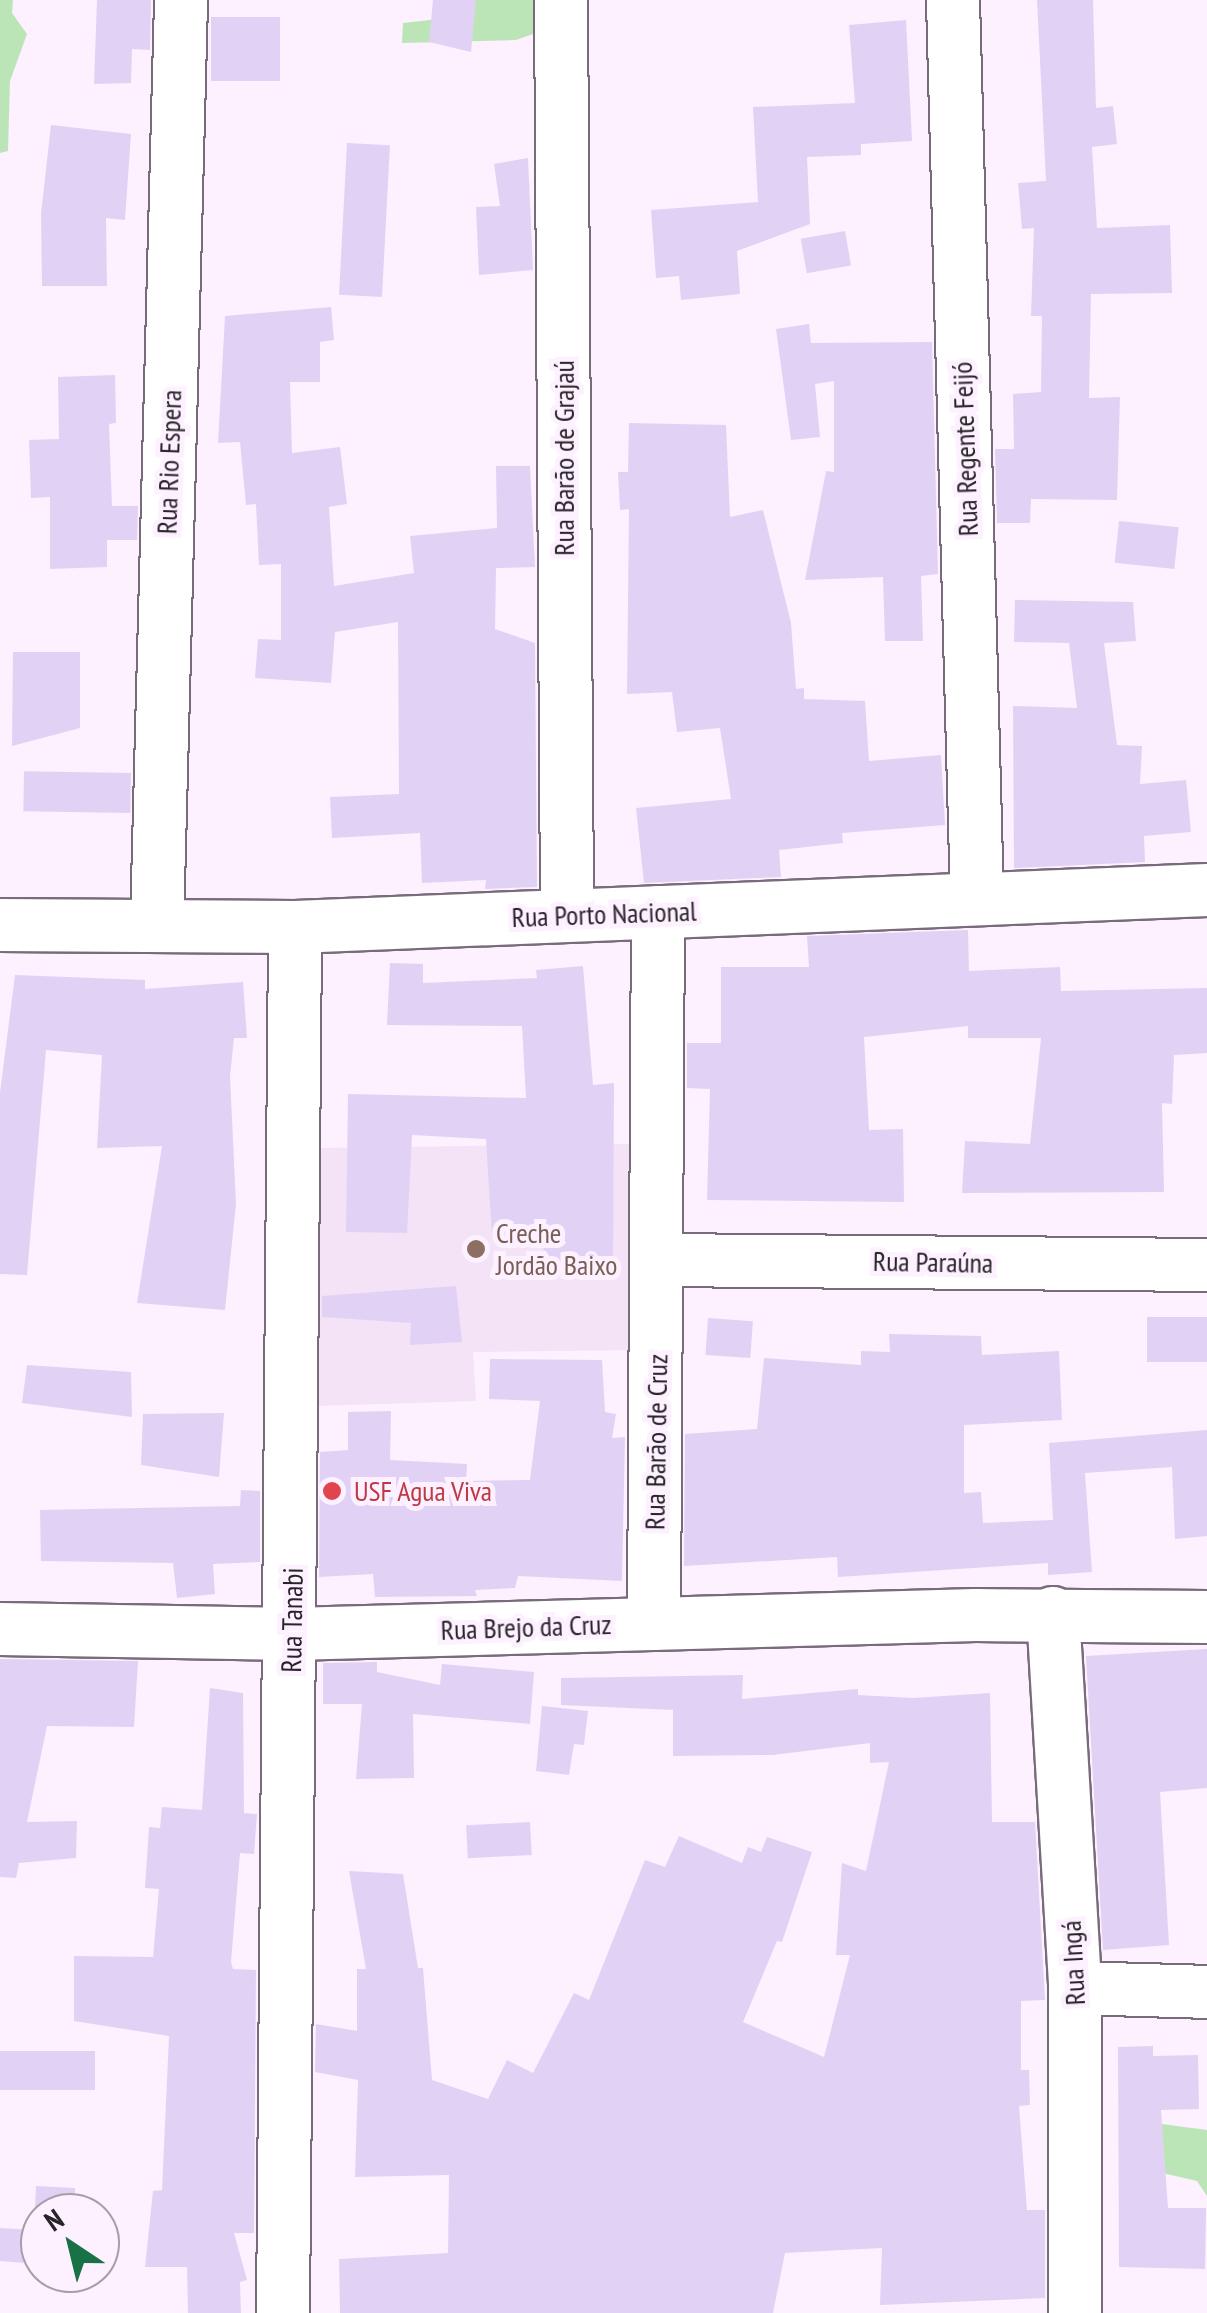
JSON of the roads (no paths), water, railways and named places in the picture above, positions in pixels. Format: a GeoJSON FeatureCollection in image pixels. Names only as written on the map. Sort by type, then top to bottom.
{"type":"FeatureCollection","features":[{"type":"Feature","properties":{"kind":"street","name":"Rua Rio Espera"},"geometry":{"type":"LineString","coordinates":[[157,924],[181,0]]}},
{"type":"Feature","properties":{"kind":"street","name":"Rua Barão de Grajaú"},"geometry":{"type":"LineString","coordinates":[[561,0],[567,915]]}},
{"type":"Feature","properties":{"kind":"street","name":"Rua Regente Feijó"},"geometry":{"type":"LineString","coordinates":[[953,0],[977,899]]}},
{"type":"Feature","properties":{"kind":"street","name":"Rua Porto Nacional"},"geometry":{"type":"LineString","coordinates":[[0,925],[295,928],[1207,890]]}},
{"type":"Feature","properties":{"kind":"street"},"geometry":{"type":"LineString","coordinates":[[658,912],[658,1260]]}},
{"type":"Feature","properties":{"kind":"street","name":"Rua Tanabi"},"geometry":{"type":"LineString","coordinates":[[283,2313],[292,1634],[295,928]]}},
{"type":"Feature","properties":{"kind":"street","name":"Rua Paraúna"},"geometry":{"type":"LineString","coordinates":[[658,1260],[1207,1265]]}},
{"type":"Feature","properties":{"kind":"street","name":"Rua Barão de Cruz"},"geometry":{"type":"LineString","coordinates":[[654,1624],[658,1260]]}},
{"type":"Feature","properties":{"kind":"street"},"geometry":{"type":"LineString","coordinates":[[1053,1614],[1207,1616]]}},
{"type":"Feature","properties":{"kind":"street","name":"Rua Brejo da Cruz"},"geometry":{"type":"LineString","coordinates":[[0,1629],[292,1634],[1053,1614]]}},
{"type":"Feature","properties":{"kind":"street","name":"Rua Ingá"},"geometry":{"type":"LineString","coordinates":[[1053,1614],[1075,1988],[1076,2313]]}},
{"type":"Feature","properties":{"kind":"street"},"geometry":{"type":"LineString","coordinates":[[1075,1988],[1207,1992]]}},
{"type":"Feature","properties":{"kind":"place","name":"Creche Jordão Baixo"},"geometry":{"type":"Point","coordinates":[476,1249]}},
{"type":"Feature","properties":{"kind":"place","name":"USF Agua Viva"},"geometry":{"type":"Point","coordinates":[332,1491]}}]}
